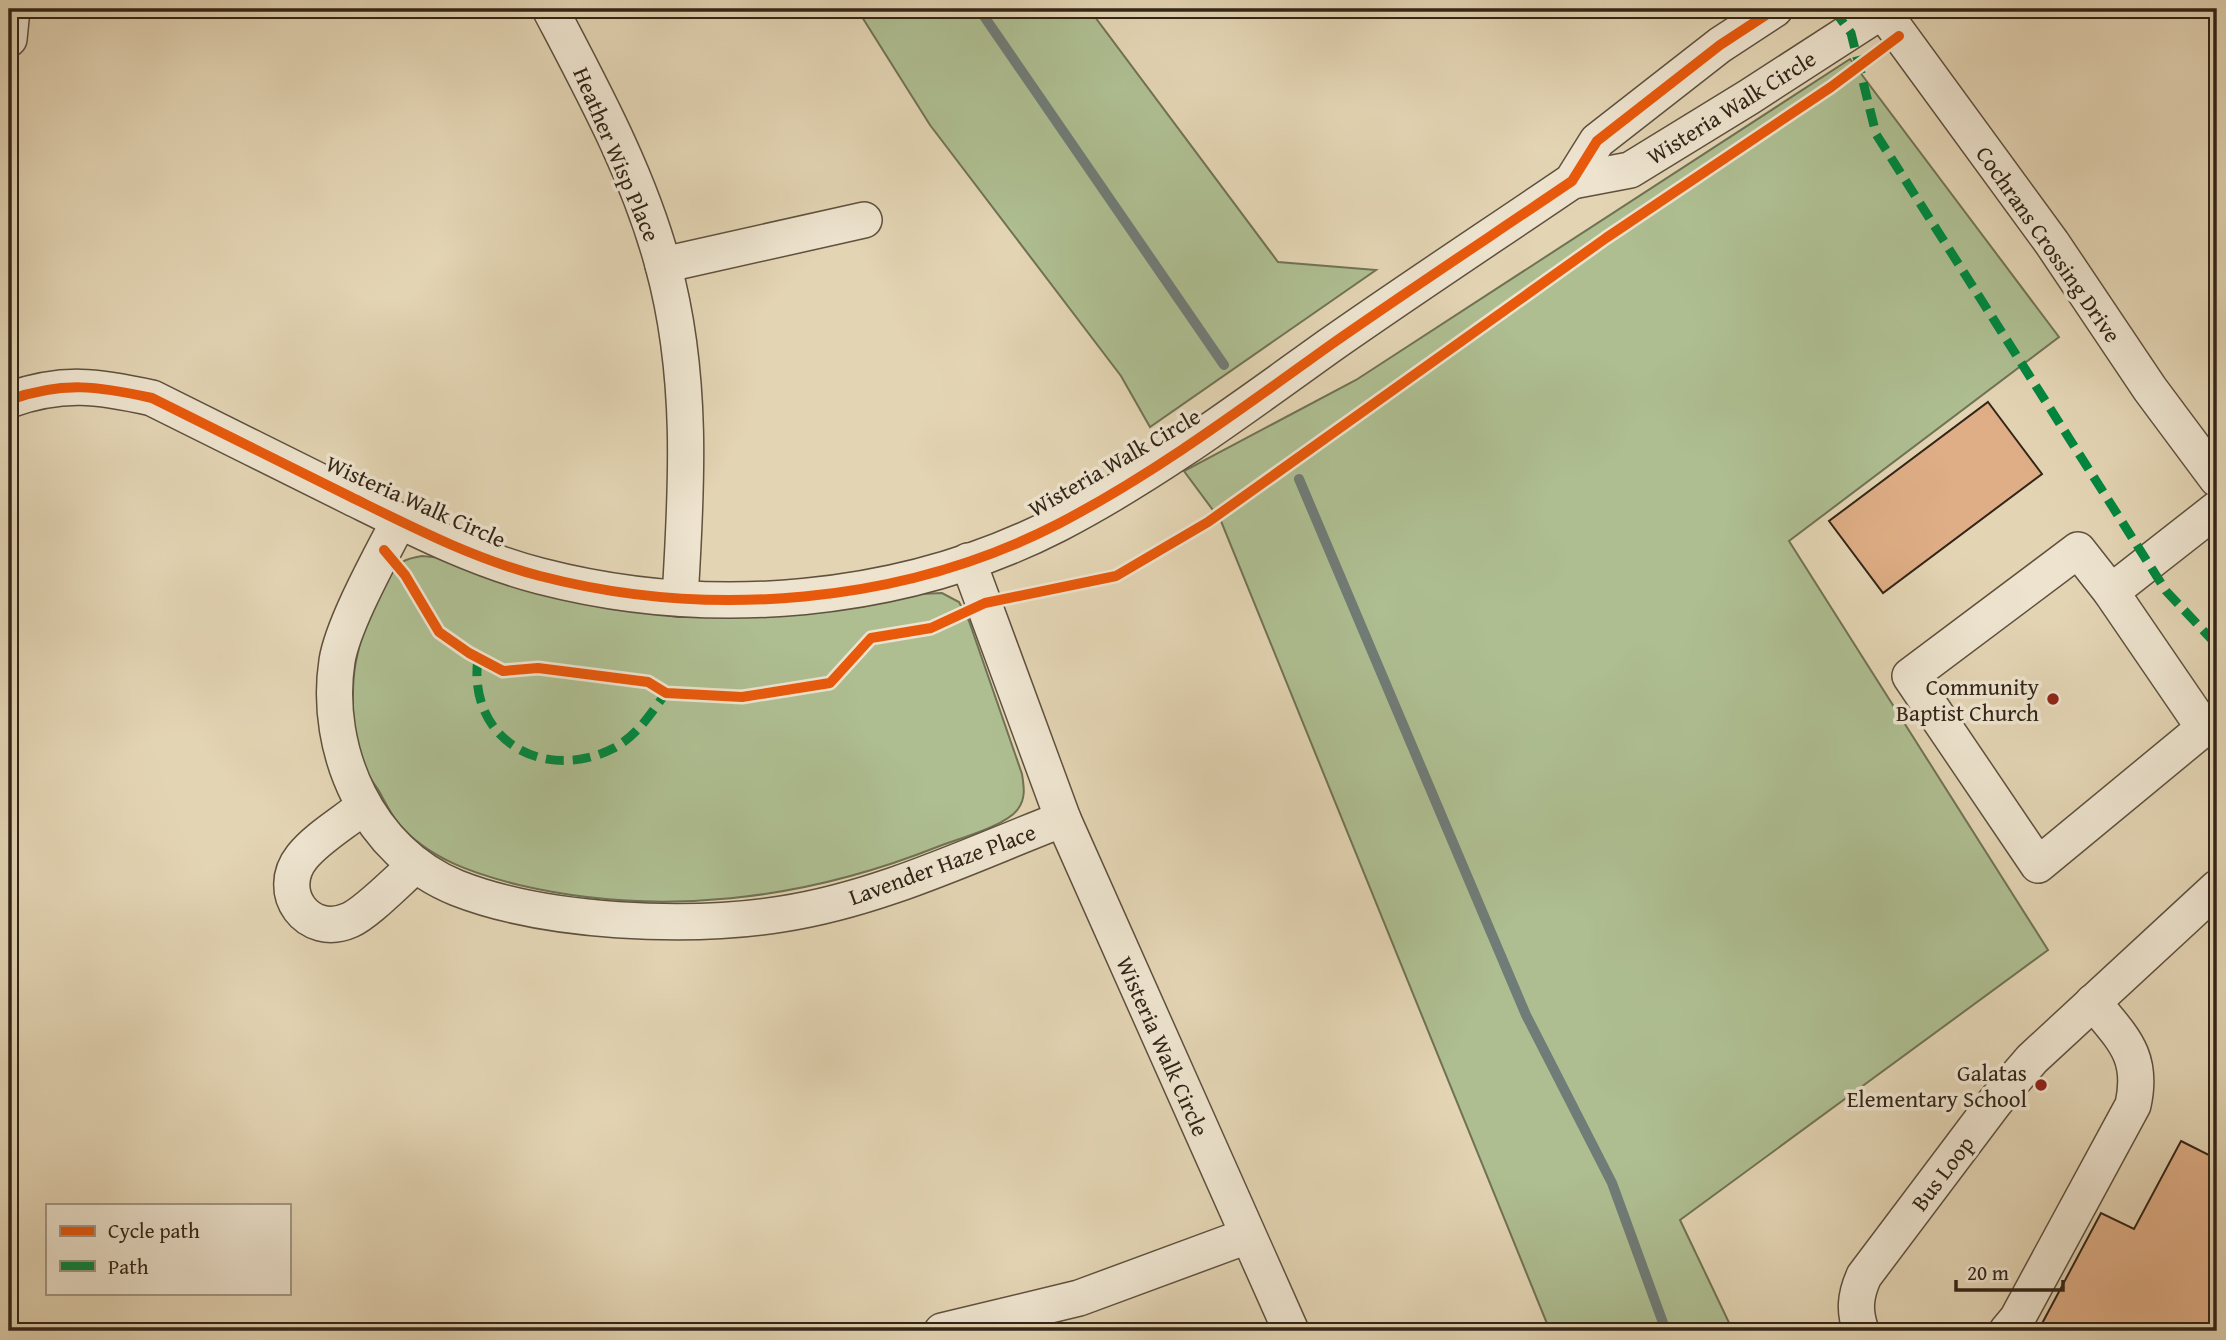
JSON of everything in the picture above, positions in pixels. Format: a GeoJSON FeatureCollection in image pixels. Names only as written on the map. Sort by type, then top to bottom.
{"type":"FeatureCollection","features":[{"type":"Feature","properties":{"kind":"street"},"geometry":{"type":"LineString","coordinates":[[9,39],[12,9]]}},
{"type":"Feature","properties":{"kind":"street","name":"Heather Wisp Place"},"geometry":{"type":"LineString","coordinates":[[550,9],[603,111],[638,191],[663,265],[678,336],[684,390],[686,457],[680,598]]}},
{"type":"Feature","properties":{"kind":"street","name":"Wisteria Walk Circle"},"geometry":{"type":"LineString","coordinates":[[9,397],[53,388],[97,386],[152,398],[467,552],[538,576],[607,591],[680,598],[763,600],[842,592],[912,579],[968,561],[1056,524],[1184,449],[1572,181],[1597,141],[1720,45],[1775,9]]}},
{"type":"Feature","properties":{"kind":"street","name":"Wisteria Walk Circle"},"geometry":{"type":"LineString","coordinates":[[1572,181],[1629,170],[1749,97],[1883,9]]}},
{"type":"Feature","properties":{"kind":"street","name":"Cochrans Crossing Drive"},"geometry":{"type":"LineString","coordinates":[[1883,9],[2052,243],[2150,389],[2217,479]]}},
{"type":"Feature","properties":{"kind":"street"},"geometry":{"type":"LineString","coordinates":[[663,265],[864,220]]}},
{"type":"Feature","properties":{"kind":"street"},"geometry":{"type":"LineString","coordinates":[[2111,592],[2217,509]]}},
{"type":"Feature","properties":{"kind":"street","name":"Lavender Haze Place"},"geometry":{"type":"LineString","coordinates":[[399,521],[347,630],[337,659],[334,708],[340,748],[364,806],[386,836],[416,865],[456,888],[506,903],[601,919],[698,921],[782,914],[869,894],[1063,819]]}},
{"type":"Feature","properties":{"kind":"street"},"geometry":{"type":"LineString","coordinates":[[2078,550],[2111,592],[2204,728],[2038,866],[1910,676],[2078,550]]}},
{"type":"Feature","properties":{"kind":"street","name":"Wisteria Walk Circle"},"geometry":{"type":"LineString","coordinates":[[968,561],[1063,819],[1291,1331]]}},
{"type":"Feature","properties":{"kind":"street"},"geometry":{"type":"LineString","coordinates":[[364,806],[301,858],[292,880],[295,904],[306,918],[327,926],[351,919],[416,865]]}},
{"type":"Feature","properties":{"kind":"street","name":"Bus Loop"},"geometry":{"type":"LineString","coordinates":[[1861,1331],[1856,1316],[1856,1295],[1864,1276],[1995,1102],[2032,1059],[2217,888]]}},
{"type":"Feature","properties":{"kind":"street"},"geometry":{"type":"LineString","coordinates":[[2007,1331],[2017,1319],[2133,1105],[2138,1084],[2135,1061],[2093,1002]]}},
{"type":"Feature","properties":{"kind":"street"},"geometry":{"type":"LineString","coordinates":[[942,1331],[1079,1298],[1247,1236]]}},
{"type":"Feature","properties":{"kind":"green space"},"geometry":{"type":"Polygon","coordinates":[[[857,9],[1089,9],[1278,262],[1376,270],[1150,427],[1121,376],[930,125],[857,9]]]}},
{"type":"Feature","properties":{"kind":"green space"},"geometry":{"type":"Polygon","coordinates":[[[1850,59],[2059,337],[1789,541],[2048,950],[1680,1220],[1733,1331],[1550,1331],[1221,521],[1184,471],[1356,380],[1850,59]]]}},
{"type":"Feature","properties":{"kind":"green space"},"geometry":{"type":"Polygon","coordinates":[[[422,556],[443,558],[564,599],[678,617],[784,615],[853,608],[920,594],[942,593],[959,602],[969,621],[1022,774],[1022,801],[1018,809],[1003,821],[887,865],[783,891],[731,898],[625,900],[572,895],[519,885],[469,870],[438,856],[410,836],[398,823],[366,772],[355,738],[354,671],[372,607],[393,570],[404,561],[422,556]]]}},
{"type":"Feature","properties":{"kind":"building"},"geometry":{"type":"Polygon","coordinates":[[[1988,402],[2042,474],[1883,593],[1829,521],[1988,402]]]}},
{"type":"Feature","properties":{"kind":"building"},"geometry":{"type":"Polygon","coordinates":[[[2181,1141],[2217,1159],[2217,1331],[2038,1331],[2101,1213],[2134,1229],[2181,1141]]]}},
{"type":"Feature","properties":{"kind":"waterway"},"geometry":{"type":"LineString","coordinates":[[979,9],[1224,365]]}},
{"type":"Feature","properties":{"kind":"waterway"},"geometry":{"type":"LineString","coordinates":[[1299,479],[1526,1015],[1612,1183],[1666,1331]]}},
{"type":"Feature","properties":{"kind":"marked path"},"geometry":{"type":"LineString","coordinates":[[1833,9],[1851,33],[1876,134],[2166,591],[2217,645]]}},
{"type":"Feature","properties":{"kind":"marked path"},"geometry":{"type":"LineString","coordinates":[[478,658],[478,687],[485,711],[497,732],[515,747],[537,757],[561,761],[587,758],[614,748],[637,730],[666,693]]}},
{"type":"Feature","properties":{"kind":"cycle path"},"geometry":{"type":"LineString","coordinates":[[9,400],[47,390],[80,387],[152,398],[420,531],[491,561],[540,576],[605,590],[671,598],[737,600],[804,596],[870,587],[935,572],[998,551],[1094,505],[1163,462],[1572,181],[1597,141],[1720,45],[1775,9]]}},
{"type":"Feature","properties":{"kind":"cycle path"},"geometry":{"type":"LineString","coordinates":[[384,550],[405,575],[439,632],[469,653],[503,671],[538,668],[648,682],[666,693],[742,697],[830,683],[871,638],[931,628],[985,603],[1116,576],[1208,522],[1606,238],[1831,87],[1899,36]]}},
{"type":"Feature","properties":{"kind":"place","name":"Community Baptist Church"},"geometry":{"type":"Point","coordinates":[2053,699]}},
{"type":"Feature","properties":{"kind":"place","name":"Galatas Elementary School"},"geometry":{"type":"Point","coordinates":[2041,1085]}}]}
